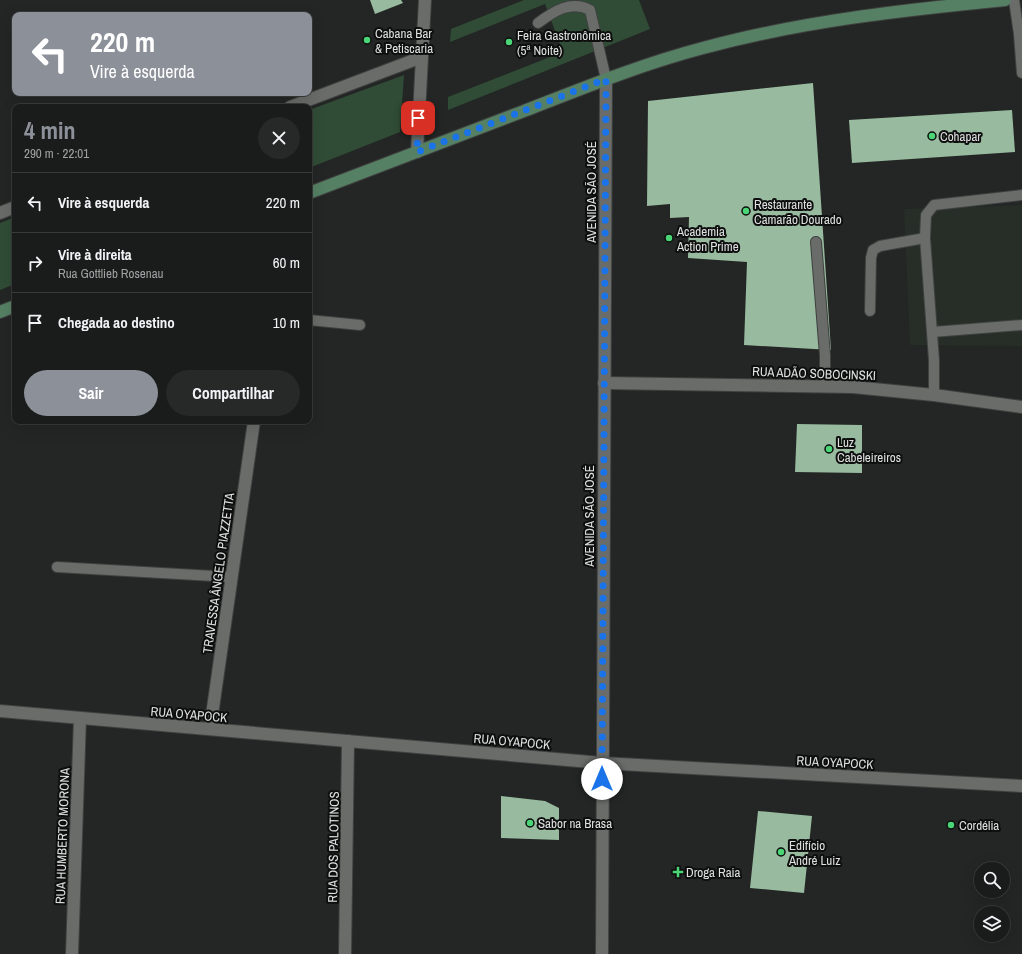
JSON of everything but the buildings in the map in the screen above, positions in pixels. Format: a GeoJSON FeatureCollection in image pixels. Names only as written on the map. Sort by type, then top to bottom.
{"type":"FeatureCollection","features":[{"type":"Feature","properties":{"kind":"main road"},"geometry":{"type":"LineString","coordinates":[[312,192],[606,79],[703,48],[808,24],[923,8],[1005,0]]}},
{"type":"Feature","properties":{"kind":"main road"},"geometry":{"type":"LineString","coordinates":[[0,312],[12,307]]}},
{"type":"Feature","properties":{"kind":"street"},"geometry":{"type":"LineString","coordinates":[[417,152],[425,0]]}},
{"type":"Feature","properties":{"kind":"street"},"geometry":{"type":"LineString","coordinates":[[298,104],[422,57]]}},
{"type":"Feature","properties":{"kind":"street","name":"AVENIDA SÃO JOSÉ"},"geometry":{"type":"LineString","coordinates":[[602,954],[606,79]]}},
{"type":"Feature","properties":{"kind":"street"},"geometry":{"type":"LineString","coordinates":[[0,213],[12,208]]}},
{"type":"Feature","properties":{"kind":"street","name":"RUA ADÃO SOBOCINSKI"},"geometry":{"type":"LineString","coordinates":[[604,383],[825,386],[889,390],[1022,407]]}},
{"type":"Feature","properties":{"kind":"street","name":"TRAVESSA ÂNGELO PIAZZETTA"},"geometry":{"type":"LineString","coordinates":[[210,730],[254,424]]}},
{"type":"Feature","properties":{"kind":"street","name":"RUA OYAPOCK"},"geometry":{"type":"LineString","coordinates":[[0,711],[602,763],[1022,786]]}},
{"type":"Feature","properties":{"kind":"street","name":"RUA HUMBERTO MORONA"},"geometry":{"type":"LineString","coordinates":[[72,954],[80,718]]}},
{"type":"Feature","properties":{"kind":"street","name":"RUA DOS PALOTINOS"},"geometry":{"type":"LineString","coordinates":[[344,954],[348,742]]}},
{"type":"Feature","properties":{"kind":"lane"},"geometry":{"type":"LineString","coordinates":[[1014,0],[1019,34],[1022,73]]}},
{"type":"Feature","properties":{"kind":"lane"},"geometry":{"type":"LineString","coordinates":[[538,23],[556,10],[571,3],[584,5],[590,10],[606,79]]}},
{"type":"Feature","properties":{"kind":"lane"},"geometry":{"type":"LineString","coordinates":[[934,395],[932,332],[924,238],[926,215],[934,205],[1022,195]]}},
{"type":"Feature","properties":{"kind":"lane"},"geometry":{"type":"LineString","coordinates":[[870,312],[871,258],[873,250],[880,246],[924,238]]}},
{"type":"Feature","properties":{"kind":"lane"},"geometry":{"type":"LineString","coordinates":[[816,242],[825,355],[825,386]]}},
{"type":"Feature","properties":{"kind":"lane"},"geometry":{"type":"LineString","coordinates":[[312,320],[360,325]]}},
{"type":"Feature","properties":{"kind":"lane"},"geometry":{"type":"LineString","coordinates":[[932,332],[1022,325]]}},
{"type":"Feature","properties":{"kind":"lane"},"geometry":{"type":"LineString","coordinates":[[57,567],[231,578]]}},
{"type":"Feature","properties":{"kind":"shaded area"},"geometry":{"type":"Polygon","coordinates":[[[1022,205],[1022,346],[910,345],[904,209],[1022,205]]]}},
{"type":"Feature","properties":{"kind":"green space"},"geometry":{"type":"Polygon","coordinates":[[[524,0],[639,0],[650,29],[448,110],[448,97],[563,52],[545,4],[450,42],[451,29],[524,0]]]}},
{"type":"Feature","properties":{"kind":"green space"},"geometry":{"type":"Polygon","coordinates":[[[404,75],[400,132],[312,167],[312,109],[404,75]]]}},
{"type":"Feature","properties":{"kind":"green space"},"geometry":{"type":"Polygon","coordinates":[[[12,218],[12,285],[0,290],[0,223],[12,218]]]}},
{"type":"Feature","properties":{"kind":"place","name":"Cabana Bar & Petiscaria"},"geometry":{"type":"Point","coordinates":[367,40]}},
{"type":"Feature","properties":{"kind":"place","name":"Feira Gastronômica (5ª Noite)"},"geometry":{"type":"Point","coordinates":[509,42]}},
{"type":"Feature","properties":{"kind":"place","name":"Cohapar"},"geometry":{"type":"Point","coordinates":[932,136]}},
{"type":"Feature","properties":{"kind":"place","name":"Restaurante Camarão Dourado"},"geometry":{"type":"Point","coordinates":[746,211]}},
{"type":"Feature","properties":{"kind":"place","name":"Academia Action Prime"},"geometry":{"type":"Point","coordinates":[669,238]}},
{"type":"Feature","properties":{"kind":"place","name":"Luz Cabeleireiros"},"geometry":{"type":"Point","coordinates":[829,449]}},
{"type":"Feature","properties":{"kind":"place","name":"Sabor na Brasa"},"geometry":{"type":"Point","coordinates":[530,823]}},
{"type":"Feature","properties":{"kind":"place","name":"Cordélia"},"geometry":{"type":"Point","coordinates":[951,825]}},
{"type":"Feature","properties":{"kind":"place","name":"Edifício André Luiz"},"geometry":{"type":"Point","coordinates":[781,852]}},
{"type":"Feature","properties":{"kind":"place","name":"Droga Raia"},"geometry":{"type":"Point","coordinates":[678,872]}},
{"type":"Feature","properties":{"kind":"route"},"geometry":{"type":"LineString","coordinates":[[418,118],[417,152],[606,79],[602,779]]}}]}
